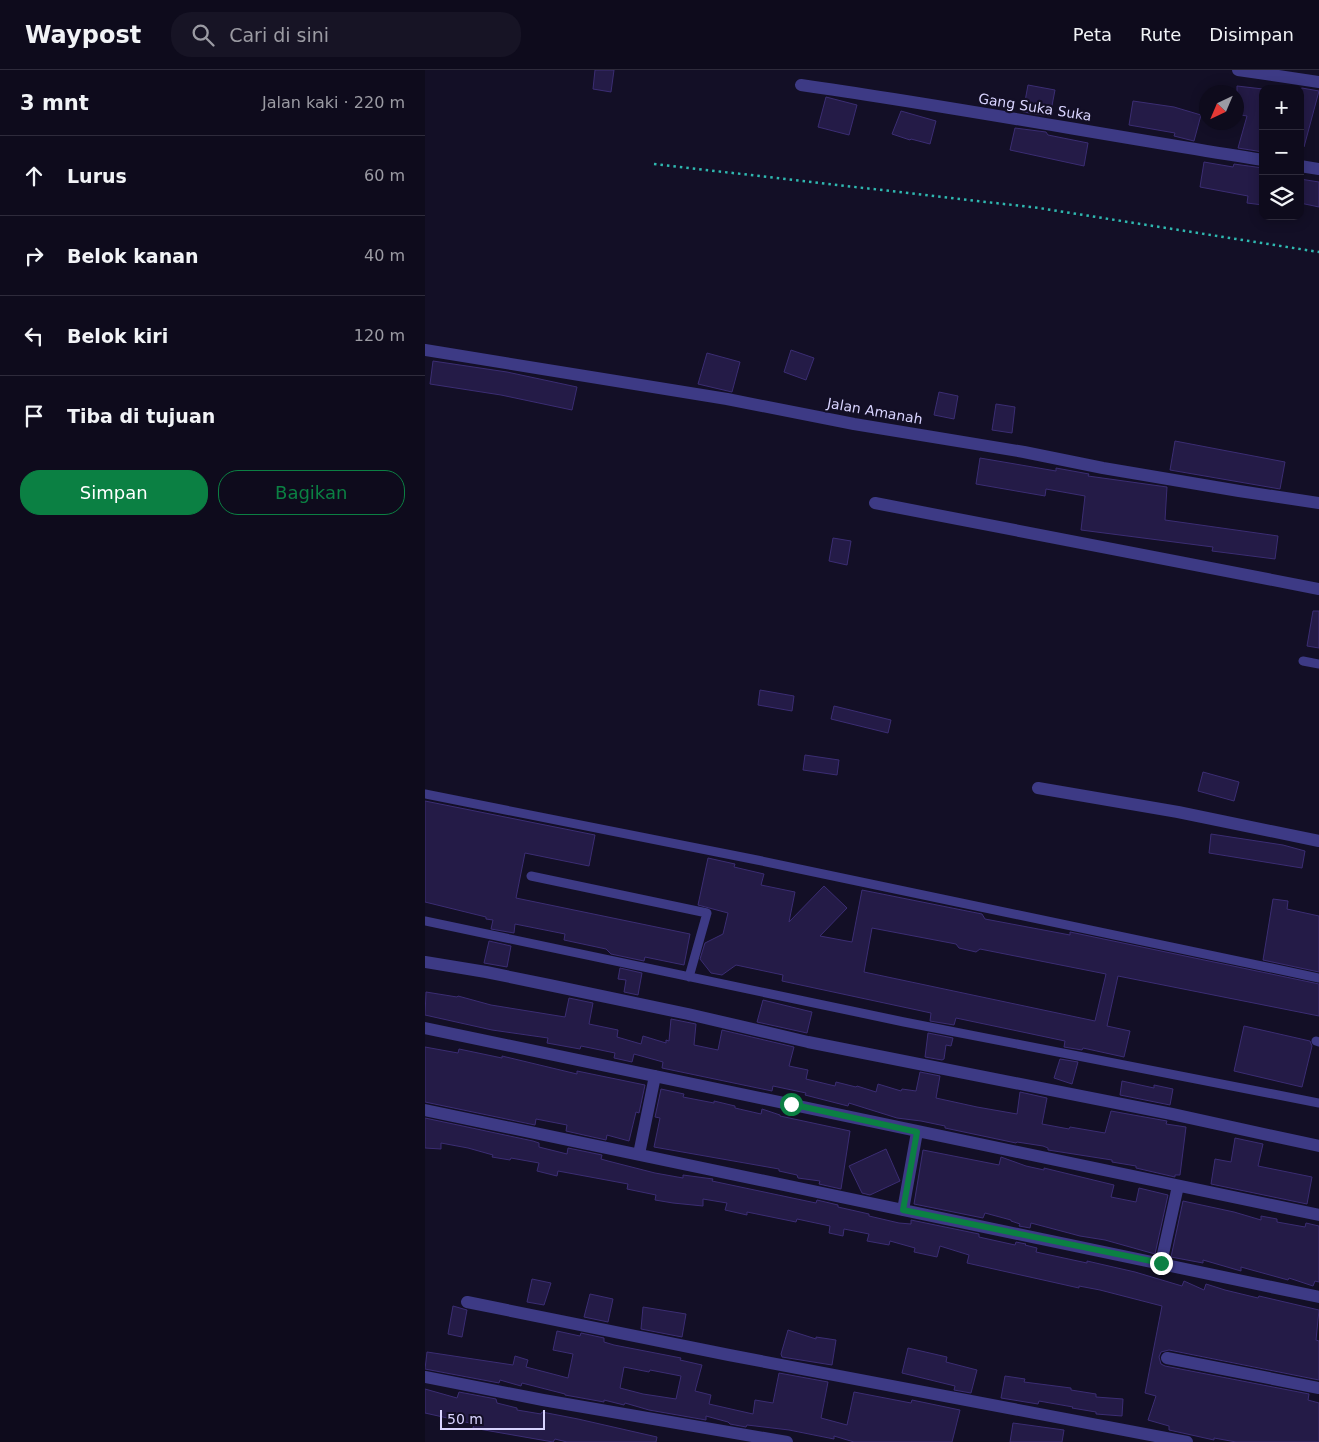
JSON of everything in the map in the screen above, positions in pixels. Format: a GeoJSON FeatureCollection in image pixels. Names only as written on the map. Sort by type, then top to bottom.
{"type":"FeatureCollection","features":[{"type":"Feature","properties":{"kind":"street"},"geometry":{"type":"LineString","coordinates":[[1238,70],[1319,82]]}},
{"type":"Feature","properties":{"kind":"street","name":"Gang Suka Suka"},"geometry":{"type":"LineString","coordinates":[[801,85],[901,99],[996,117],[1259,159]]}},
{"type":"Feature","properties":{"kind":"street"},"geometry":{"type":"LineString","coordinates":[[1304,167],[1319,169]]}},
{"type":"Feature","properties":{"kind":"street","name":"Jalan Amanah"},"geometry":{"type":"LineString","coordinates":[[425,350],[727,399],[853,424],[1005,448],[1122,471],[1319,502]]}},
{"type":"Feature","properties":{"kind":"street"},"geometry":{"type":"LineString","coordinates":[[875,503],[1319,589]]}},
{"type":"Feature","properties":{"kind":"street"},"geometry":{"type":"LineString","coordinates":[[1037,788],[1178,812],[1319,841]]}},
{"type":"Feature","properties":{"kind":"street"},"geometry":{"type":"LineString","coordinates":[[425,962],[540,983],[871,1055],[1172,1114],[1319,1146]]}},
{"type":"Feature","properties":{"kind":"street"},"geometry":{"type":"LineString","coordinates":[[425,1028],[1319,1215]]}},
{"type":"Feature","properties":{"kind":"street"},"geometry":{"type":"LineString","coordinates":[[639,1154],[655,1076]]}},
{"type":"Feature","properties":{"kind":"street"},"geometry":{"type":"LineString","coordinates":[[425,1110],[1319,1297]]}},
{"type":"Feature","properties":{"kind":"street"},"geometry":{"type":"LineString","coordinates":[[903,1210],[917,1132]]}},
{"type":"Feature","properties":{"kind":"street"},"geometry":{"type":"LineString","coordinates":[[1161,1263],[1178,1186]]}},
{"type":"Feature","properties":{"kind":"street"},"geometry":{"type":"LineString","coordinates":[[467,1302],[766,1362],[1187,1442]]}},
{"type":"Feature","properties":{"kind":"street"},"geometry":{"type":"LineString","coordinates":[[1167,1358],[1319,1388]]}},
{"type":"Feature","properties":{"kind":"street"},"geometry":{"type":"LineString","coordinates":[[425,1377],[543,1400],[787,1442]]}},
{"type":"Feature","properties":{"kind":"lane"},"geometry":{"type":"LineString","coordinates":[[1303,661],[1319,664]]}},
{"type":"Feature","properties":{"kind":"lane"},"geometry":{"type":"LineString","coordinates":[[425,794],[757,860],[1319,978]]}},
{"type":"Feature","properties":{"kind":"lane"},"geometry":{"type":"LineString","coordinates":[[531,876],[707,913],[689,977]]}},
{"type":"Feature","properties":{"kind":"lane"},"geometry":{"type":"LineString","coordinates":[[425,921],[904,1022],[1319,1103]]}},
{"type":"Feature","properties":{"kind":"path"},"geometry":{"type":"LineString","coordinates":[[654,164],[1039,208],[1319,252]]}},
{"type":"Feature","properties":{"kind":"building"},"geometry":{"type":"Polygon","coordinates":[[[595,70],[614,70],[611,92],[593,89],[595,70]]]}},
{"type":"Feature","properties":{"kind":"building"},"geometry":{"type":"Polygon","coordinates":[[[1028,85],[1055,90],[1050,116],[1023,112],[1028,85]]]}},
{"type":"Feature","properties":{"kind":"building"},"geometry":{"type":"Polygon","coordinates":[[[1244,87],[1259,89],[1259,151],[1238,148],[1247,116],[1244,116],[1244,87]]]}},
{"type":"Feature","properties":{"kind":"building"},"geometry":{"type":"Polygon","coordinates":[[[1304,88],[1319,91],[1304,147],[1304,88]]]}},
{"type":"Feature","properties":{"kind":"building"},"geometry":{"type":"Polygon","coordinates":[[[826,97],[857,105],[849,135],[818,127],[826,97]]]}},
{"type":"Feature","properties":{"kind":"building"},"geometry":{"type":"Polygon","coordinates":[[[1133,101],[1174,107],[1199,114],[1194,141],[1174,136],[1175,133],[1129,125],[1133,101]]]}},
{"type":"Feature","properties":{"kind":"building"},"geometry":{"type":"Polygon","coordinates":[[[901,111],[936,121],[930,144],[892,134],[901,111]]]}},
{"type":"Feature","properties":{"kind":"building"},"geometry":{"type":"Polygon","coordinates":[[[1015,128],[1046,132],[1048,135],[1088,143],[1084,166],[1010,150],[1015,128]]]}},
{"type":"Feature","properties":{"kind":"building"},"geometry":{"type":"Polygon","coordinates":[[[1204,162],[1233,167],[1234,164],[1259,167],[1259,204],[1247,203],[1248,196],[1200,187],[1204,162]]]}},
{"type":"Feature","properties":{"kind":"building"},"geometry":{"type":"Polygon","coordinates":[[[1304,180],[1319,182],[1319,207],[1304,204],[1304,180]]]}},
{"type":"Feature","properties":{"kind":"building"},"geometry":{"type":"Polygon","coordinates":[[[791,350],[814,358],[806,380],[784,372],[791,350]]]}},
{"type":"Feature","properties":{"kind":"building"},"geometry":{"type":"Polygon","coordinates":[[[707,353],[740,362],[732,392],[698,384],[707,353]]]}},
{"type":"Feature","properties":{"kind":"building"},"geometry":{"type":"Polygon","coordinates":[[[433,361],[507,372],[577,387],[572,410],[501,395],[430,384],[433,361]]]}},
{"type":"Feature","properties":{"kind":"building"},"geometry":{"type":"Polygon","coordinates":[[[939,392],[958,396],[954,419],[934,415],[939,392]]]}},
{"type":"Feature","properties":{"kind":"building"},"geometry":{"type":"Polygon","coordinates":[[[996,404],[1015,407],[1012,433],[992,430],[996,404]]]}},
{"type":"Feature","properties":{"kind":"building"},"geometry":{"type":"Polygon","coordinates":[[[1175,441],[1285,462],[1280,489],[1170,470],[1175,441]]]}},
{"type":"Feature","properties":{"kind":"building"},"geometry":{"type":"Polygon","coordinates":[[[980,458],[1056,471],[1056,468],[1089,474],[1088,476],[1167,487],[1165,520],[1278,536],[1275,559],[1212,551],[1213,547],[1081,530],[1085,496],[1046,489],[1045,496],[976,484],[980,458]]]}},
{"type":"Feature","properties":{"kind":"building"},"geometry":{"type":"Polygon","coordinates":[[[833,538],[851,541],[847,565],[829,561],[833,538]]]}},
{"type":"Feature","properties":{"kind":"building"},"geometry":{"type":"Polygon","coordinates":[[[1313,611],[1319,611],[1319,648],[1307,646],[1313,611]]]}},
{"type":"Feature","properties":{"kind":"building"},"geometry":{"type":"Polygon","coordinates":[[[760,690],[794,696],[792,711],[758,705],[760,690]]]}},
{"type":"Feature","properties":{"kind":"building"},"geometry":{"type":"Polygon","coordinates":[[[834,706],[891,720],[888,733],[831,719],[834,706]]]}},
{"type":"Feature","properties":{"kind":"building"},"geometry":{"type":"Polygon","coordinates":[[[805,755],[839,760],[837,775],[803,770],[805,755]]]}},
{"type":"Feature","properties":{"kind":"building"},"geometry":{"type":"Polygon","coordinates":[[[1203,772],[1239,782],[1234,801],[1198,791],[1203,772]]]}},
{"type":"Feature","properties":{"kind":"building"},"geometry":{"type":"Polygon","coordinates":[[[425,801],[595,835],[589,866],[525,853],[516,898],[690,934],[684,965],[645,957],[644,961],[611,954],[606,949],[564,940],[565,934],[515,924],[514,933],[491,929],[493,920],[486,919],[486,917],[425,902],[425,801]]]}},
{"type":"Feature","properties":{"kind":"building"},"geometry":{"type":"Polygon","coordinates":[[[1211,834],[1283,845],[1305,851],[1302,868],[1209,853],[1211,834]]]}},
{"type":"Feature","properties":{"kind":"building"},"geometry":{"type":"Polygon","coordinates":[[[708,858],[735,864],[734,867],[764,874],[761,885],[795,892],[789,922],[824,886],[847,908],[820,936],[852,942],[862,890],[982,914],[985,919],[1070,935],[1070,932],[1319,984],[1319,1016],[1118,976],[1107,1026],[1130,1031],[1124,1057],[1083,1048],[1082,1050],[1064,1047],[1065,1041],[956,1018],[954,1025],[930,1021],[931,1013],[782,981],[783,975],[736,965],[722,975],[711,973],[700,959],[705,943],[723,934],[728,913],[698,905],[708,858]],[[872,928],[864,972],[1095,1021],[1106,974],[980,949],[976,952],[959,948],[956,944],[872,928]]]}},
{"type":"Feature","properties":{"kind":"building"},"geometry":{"type":"Polygon","coordinates":[[[1273,899],[1288,901],[1287,909],[1319,916],[1319,972],[1263,960],[1273,899]]]}},
{"type":"Feature","properties":{"kind":"building"},"geometry":{"type":"Polygon","coordinates":[[[489,941],[511,946],[507,967],[484,963],[489,941]]]}},
{"type":"Feature","properties":{"kind":"building"},"geometry":{"type":"Polygon","coordinates":[[[620,968],[642,973],[638,995],[624,992],[626,980],[618,979],[620,968]]]}},
{"type":"Feature","properties":{"kind":"building"},"geometry":{"type":"Polygon","coordinates":[[[426,992],[458,996],[491,1005],[565,1017],[569,998],[593,1003],[589,1024],[618,1030],[617,1037],[641,1044],[643,1036],[666,1043],[666,1040],[669,1041],[671,1019],[696,1024],[694,1045],[718,1050],[722,1030],[794,1047],[789,1066],[808,1070],[806,1079],[835,1086],[836,1082],[876,1092],[878,1084],[901,1091],[902,1089],[916,1091],[920,1072],[940,1076],[936,1098],[1017,1114],[1020,1092],[1047,1098],[1042,1124],[1069,1129],[1070,1127],[1105,1133],[1111,1111],[1167,1121],[1166,1124],[1186,1127],[1180,1175],[1175,1175],[1175,1177],[1136,1168],[1136,1166],[1112,1162],[1112,1160],[1048,1150],[1048,1148],[1043,1146],[1016,1143],[945,1128],[945,1126],[897,1118],[849,1103],[848,1106],[805,1095],[806,1093],[773,1086],[772,1091],[662,1068],[663,1062],[634,1054],[632,1062],[614,1058],[615,1053],[581,1046],[580,1049],[547,1043],[548,1038],[492,1030],[425,1015],[426,992]]]}},
{"type":"Feature","properties":{"kind":"building"},"geometry":{"type":"Polygon","coordinates":[[[763,1000],[812,1012],[807,1033],[757,1022],[763,1000]]]}},
{"type":"Feature","properties":{"kind":"building"},"geometry":{"type":"Polygon","coordinates":[[[1244,1026],[1310,1041],[1312,1046],[1302,1087],[1234,1071],[1244,1026]]]}},
{"type":"Feature","properties":{"kind":"building"},"geometry":{"type":"Polygon","coordinates":[[[928,1033],[953,1038],[951,1046],[946,1045],[944,1059],[925,1057],[928,1033]]]}},
{"type":"Feature","properties":{"kind":"building"},"geometry":{"type":"Polygon","coordinates":[[[425,1047],[458,1053],[459,1049],[502,1058],[502,1056],[577,1074],[577,1071],[645,1085],[639,1113],[636,1112],[629,1141],[607,1135],[606,1140],[566,1131],[567,1125],[536,1119],[535,1125],[425,1102],[425,1047]]]}},
{"type":"Feature","properties":{"kind":"building"},"geometry":{"type":"Polygon","coordinates":[[[1060,1059],[1078,1062],[1072,1084],[1054,1078],[1060,1059]]]}},
{"type":"Feature","properties":{"kind":"building"},"geometry":{"type":"Polygon","coordinates":[[[1122,1081],[1154,1088],[1154,1085],[1173,1089],[1170,1105],[1120,1095],[1122,1081]]]}},
{"type":"Feature","properties":{"kind":"building"},"geometry":{"type":"Polygon","coordinates":[[[661,1089],[684,1094],[683,1097],[714,1103],[714,1101],[761,1114],[762,1109],[780,1116],[850,1131],[841,1189],[819,1184],[820,1181],[798,1178],[797,1175],[779,1171],[779,1169],[654,1147],[660,1118],[655,1117],[661,1089]]]}},
{"type":"Feature","properties":{"kind":"building"},"geometry":{"type":"Polygon","coordinates":[[[425,1118],[533,1141],[539,1143],[539,1147],[567,1154],[568,1148],[602,1155],[601,1159],[655,1173],[683,1178],[683,1175],[713,1179],[712,1181],[816,1203],[817,1200],[899,1223],[911,1224],[911,1220],[979,1234],[979,1237],[1015,1245],[1016,1242],[1026,1244],[1037,1248],[1036,1252],[1135,1272],[1182,1286],[1184,1281],[1204,1290],[1206,1284],[1258,1298],[1259,1296],[1319,1310],[1316,1340],[1319,1341],[1319,1380],[1169,1350],[1161,1352],[1159,1357],[1161,1364],[1165,1366],[1309,1394],[1308,1400],[1319,1403],[1319,1442],[1236,1442],[1214,1438],[1214,1440],[1169,1430],[1169,1426],[1148,1420],[1156,1396],[1145,1393],[1162,1306],[1100,1290],[1079,1286],[1079,1288],[967,1263],[969,1255],[940,1246],[937,1257],[914,1252],[915,1248],[890,1241],[889,1245],[867,1241],[869,1234],[844,1229],[843,1236],[829,1233],[830,1226],[797,1219],[796,1222],[747,1212],[747,1215],[725,1210],[727,1203],[703,1199],[703,1206],[655,1200],[656,1195],[627,1189],[628,1184],[558,1171],[557,1176],[537,1171],[539,1163],[492,1157],[493,1155],[468,1148],[441,1143],[441,1149],[425,1148],[425,1118]]]}},
{"type":"Feature","properties":{"kind":"building"},"geometry":{"type":"Polygon","coordinates":[[[1235,1138],[1263,1144],[1258,1166],[1312,1177],[1307,1204],[1211,1184],[1215,1159],[1231,1162],[1235,1138]]]}},
{"type":"Feature","properties":{"kind":"building"},"geometry":{"type":"Polygon","coordinates":[[[886,1149],[900,1181],[870,1195],[862,1193],[849,1166],[886,1149]]]}},
{"type":"Feature","properties":{"kind":"building"},"geometry":{"type":"Polygon","coordinates":[[[923,1150],[999,1165],[1001,1157],[1026,1166],[1044,1170],[1044,1168],[1114,1185],[1111,1197],[1136,1202],[1139,1188],[1168,1195],[1155,1254],[1031,1223],[1030,1228],[1019,1226],[1020,1224],[1011,1220],[985,1213],[983,1218],[914,1204],[923,1150]]]}},
{"type":"Feature","properties":{"kind":"building"},"geometry":{"type":"Polygon","coordinates":[[[1183,1201],[1261,1220],[1261,1216],[1277,1219],[1277,1222],[1305,1227],[1306,1223],[1319,1226],[1319,1282],[1315,1281],[1313,1286],[1289,1278],[1288,1280],[1241,1267],[1241,1271],[1203,1260],[1203,1263],[1171,1257],[1183,1201]]]}},
{"type":"Feature","properties":{"kind":"building"},"geometry":{"type":"Polygon","coordinates":[[[532,1279],[551,1283],[544,1305],[527,1302],[532,1279]]]}},
{"type":"Feature","properties":{"kind":"building"},"geometry":{"type":"Polygon","coordinates":[[[590,1294],[613,1299],[608,1322],[584,1317],[590,1294]]]}},
{"type":"Feature","properties":{"kind":"building"},"geometry":{"type":"Polygon","coordinates":[[[453,1306],[467,1310],[462,1337],[448,1334],[453,1306]]]}},
{"type":"Feature","properties":{"kind":"building"},"geometry":{"type":"Polygon","coordinates":[[[643,1307],[686,1314],[682,1337],[641,1329],[643,1307]]]}},
{"type":"Feature","properties":{"kind":"building"},"geometry":{"type":"Polygon","coordinates":[[[788,1330],[816,1339],[816,1337],[836,1340],[832,1365],[782,1357],[781,1354],[788,1330]]]}},
{"type":"Feature","properties":{"kind":"building"},"geometry":{"type":"Polygon","coordinates":[[[557,1331],[580,1336],[581,1333],[604,1338],[604,1342],[614,1345],[681,1358],[680,1360],[702,1365],[695,1391],[711,1395],[709,1404],[753,1414],[755,1400],[773,1403],[779,1373],[828,1382],[821,1418],[847,1425],[854,1392],[911,1403],[912,1400],[960,1410],[952,1442],[854,1442],[834,1436],[834,1439],[789,1430],[747,1425],[746,1427],[706,1416],[706,1420],[649,1410],[625,1403],[624,1405],[604,1400],[604,1402],[565,1395],[522,1383],[521,1386],[500,1380],[499,1383],[425,1369],[427,1352],[513,1365],[515,1356],[528,1360],[526,1367],[568,1378],[573,1354],[553,1350],[557,1331]],[[624,1367],[620,1388],[676,1399],[681,1376],[650,1370],[649,1372],[624,1367]]]}},
{"type":"Feature","properties":{"kind":"building"},"geometry":{"type":"Polygon","coordinates":[[[908,1348],[947,1357],[946,1362],[977,1370],[971,1393],[954,1390],[955,1386],[902,1373],[908,1348]]]}},
{"type":"Feature","properties":{"kind":"building"},"geometry":{"type":"Polygon","coordinates":[[[1005,1376],[1025,1379],[1024,1382],[1071,1388],[1071,1390],[1096,1394],[1096,1397],[1123,1399],[1122,1416],[1096,1414],[1096,1412],[1039,1401],[1038,1404],[1001,1398],[1005,1376]]]}},
{"type":"Feature","properties":{"kind":"building"},"geometry":{"type":"Polygon","coordinates":[[[425,1389],[457,1398],[459,1392],[496,1399],[497,1403],[517,1408],[517,1410],[541,1414],[542,1412],[657,1437],[656,1442],[567,1442],[555,1439],[553,1442],[473,1428],[474,1424],[425,1413],[425,1389]]]}},
{"type":"Feature","properties":{"kind":"building"},"geometry":{"type":"Polygon","coordinates":[[[1013,1423],[1064,1430],[1062,1442],[1010,1442],[1013,1423]]]}},
{"type":"Feature","properties":{"kind":"route"},"geometry":{"type":"LineString","coordinates":[[791,1104],[917,1132],[903,1210],[1161,1263]]}}]}
